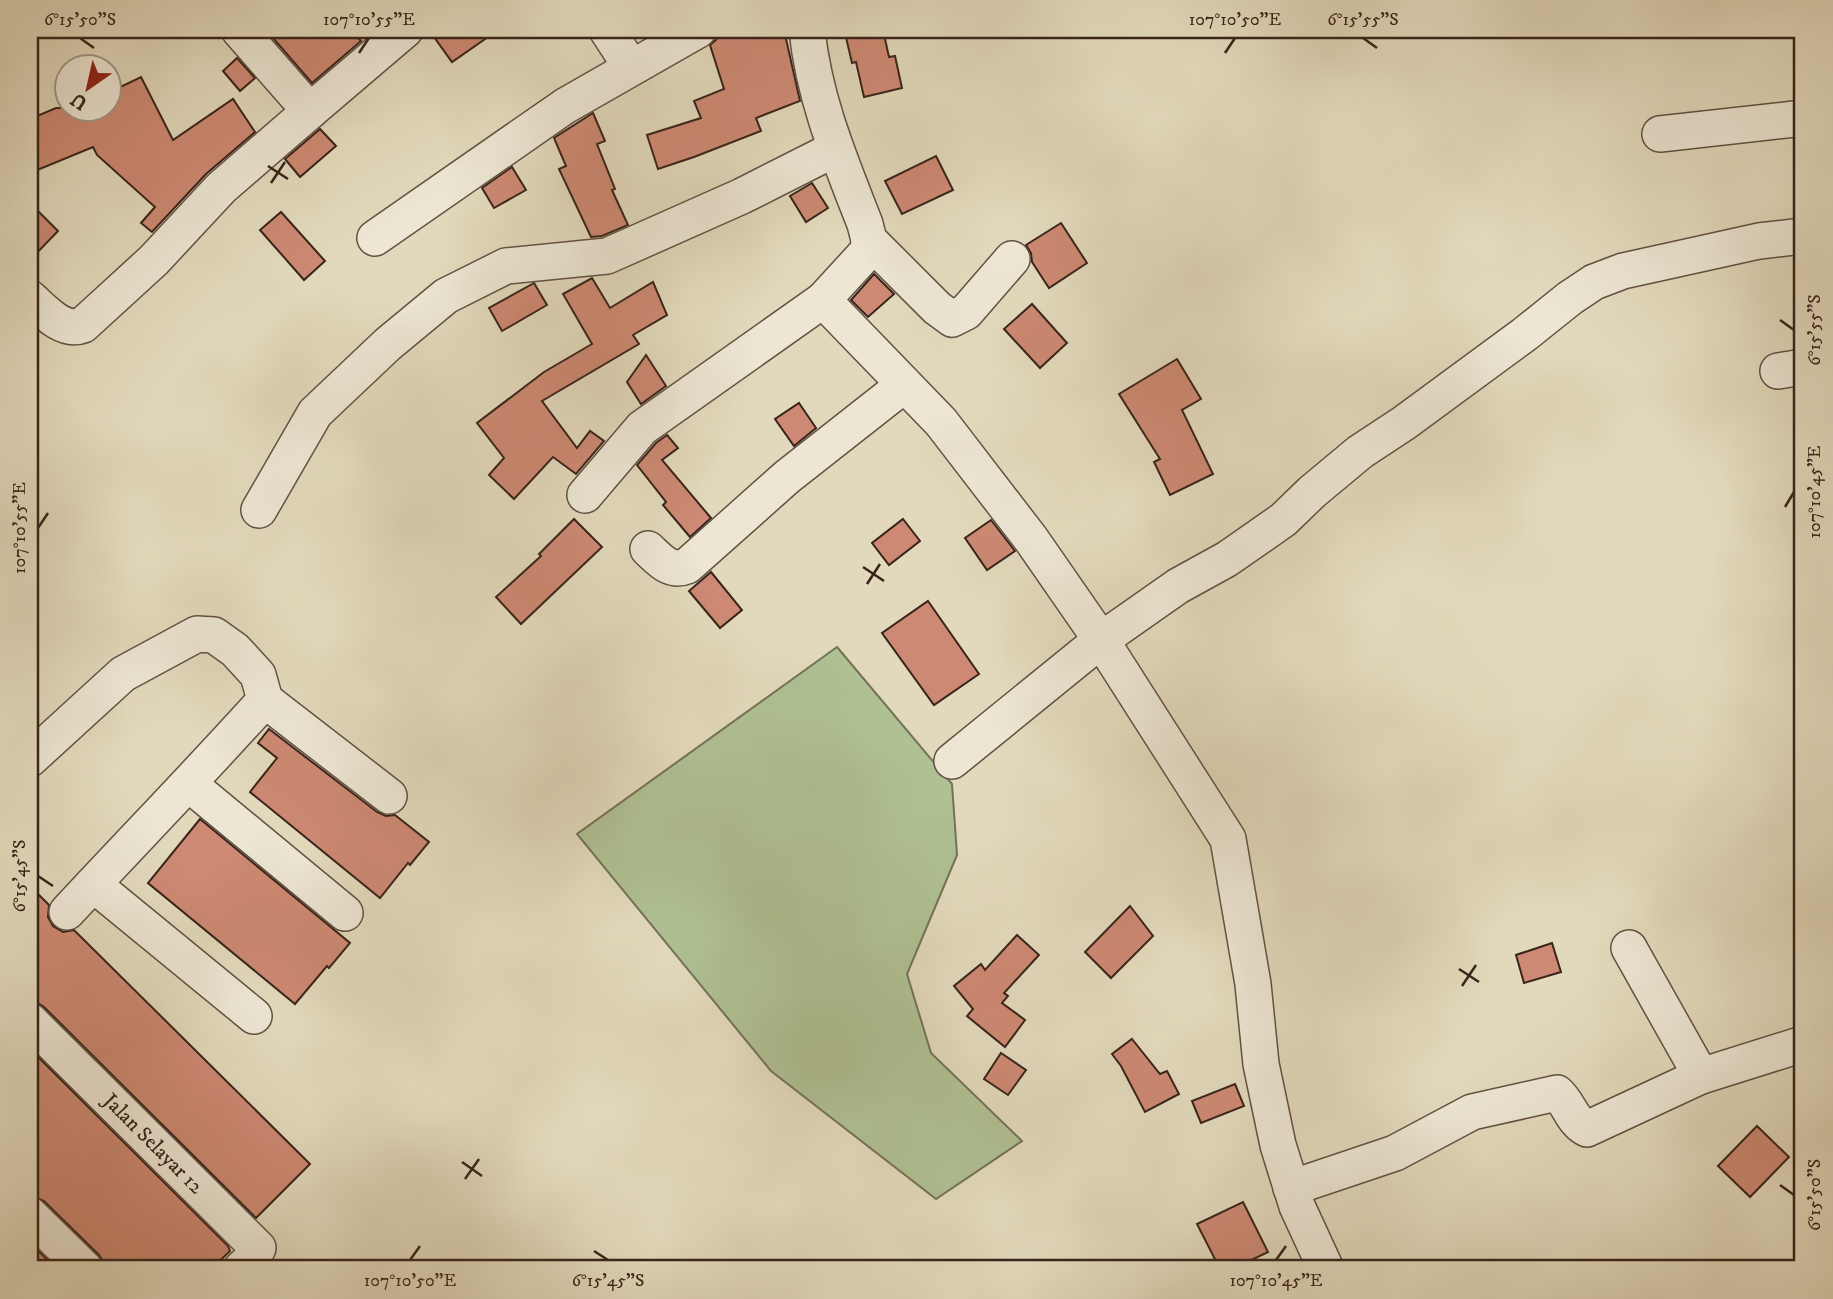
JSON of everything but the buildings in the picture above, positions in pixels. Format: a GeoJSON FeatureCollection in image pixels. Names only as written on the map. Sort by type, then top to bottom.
{"type":"FeatureCollection","features":[{"type":"Feature","properties":{"kind":"street"},"geometry":{"type":"LineString","coordinates":[[239,30],[310,111]]}},
{"type":"Feature","properties":{"kind":"street"},"geometry":{"type":"LineString","coordinates":[[30,298],[64,325],[75,329],[83,326],[154,260],[221,188],[405,30]]}},
{"type":"Feature","properties":{"kind":"street"},"geometry":{"type":"LineString","coordinates":[[607,30],[631,67]]}},
{"type":"Feature","properties":{"kind":"street"},"geometry":{"type":"LineString","coordinates":[[375,238],[565,106],[698,30]]}},
{"type":"Feature","properties":{"kind":"street"},"geometry":{"type":"LineString","coordinates":[[807,30],[811,67],[835,149],[869,240],[937,308],[952,319],[966,312],[1012,259]]}},
{"type":"Feature","properties":{"kind":"street"},"geometry":{"type":"LineString","coordinates":[[1660,134],[1803,118]]}},
{"type":"Feature","properties":{"kind":"street"},"geometry":{"type":"LineString","coordinates":[[259,510],[315,413],[388,344],[446,296],[506,266],[607,256],[742,196],[835,149]]}},
{"type":"Feature","properties":{"kind":"street"},"geometry":{"type":"LineString","coordinates":[[952,761],[1101,640],[1178,586],[1227,559],[1283,520],[1311,492],[1360,452],[1404,423],[1594,282],[1623,271],[1759,241],[1803,236]]}},
{"type":"Feature","properties":{"kind":"street"},"geometry":{"type":"LineString","coordinates":[[585,495],[642,428],[822,300],[859,264],[868,251],[869,240]]}},
{"type":"Feature","properties":{"kind":"street"},"geometry":{"type":"LineString","coordinates":[[822,300],[941,422],[1031,539],[1101,640],[1228,839],[1253,984],[1261,1064],[1278,1145],[1297,1206],[1326,1269]]}},
{"type":"Feature","properties":{"kind":"street"},"geometry":{"type":"LineString","coordinates":[[648,549],[668,566],[675,569],[687,566],[787,477],[904,385]]}},
{"type":"Feature","properties":{"kind":"street"},"geometry":{"type":"LineString","coordinates":[[30,759],[122,674],[197,634],[214,635],[235,650],[258,675],[265,700],[389,796]]}},
{"type":"Feature","properties":{"kind":"street"},"geometry":{"type":"LineString","coordinates":[[67,912],[265,700]]}},
{"type":"Feature","properties":{"kind":"street"},"geometry":{"type":"LineString","coordinates":[[189,784],[345,913]]}},
{"type":"Feature","properties":{"kind":"street"},"geometry":{"type":"LineString","coordinates":[[93,884],[254,1016]]}},
{"type":"Feature","properties":{"kind":"street"},"geometry":{"type":"LineString","coordinates":[[1629,947],[1702,1076]]}},
{"type":"Feature","properties":{"kind":"street","name":"Jalan Selayar 12"},"geometry":{"type":"LineString","coordinates":[[30,1021],[258,1248],[252,1259],[241,1269]]}},
{"type":"Feature","properties":{"kind":"street"},"geometry":{"type":"LineString","coordinates":[[1291,1188],[1395,1153],[1472,1112],[1557,1093],[1578,1124],[1587,1129],[1702,1076],[1803,1044]]}},
{"type":"Feature","properties":{"kind":"street"},"geometry":{"type":"LineString","coordinates":[[30,1215],[85,1269]]}},
{"type":"Feature","properties":{"kind":"green space"},"geometry":{"type":"Polygon","coordinates":[[[837,647],[952,784],[957,855],[907,974],[931,1053],[1022,1141],[936,1199],[771,1071],[577,834],[837,647]]]}}]}
